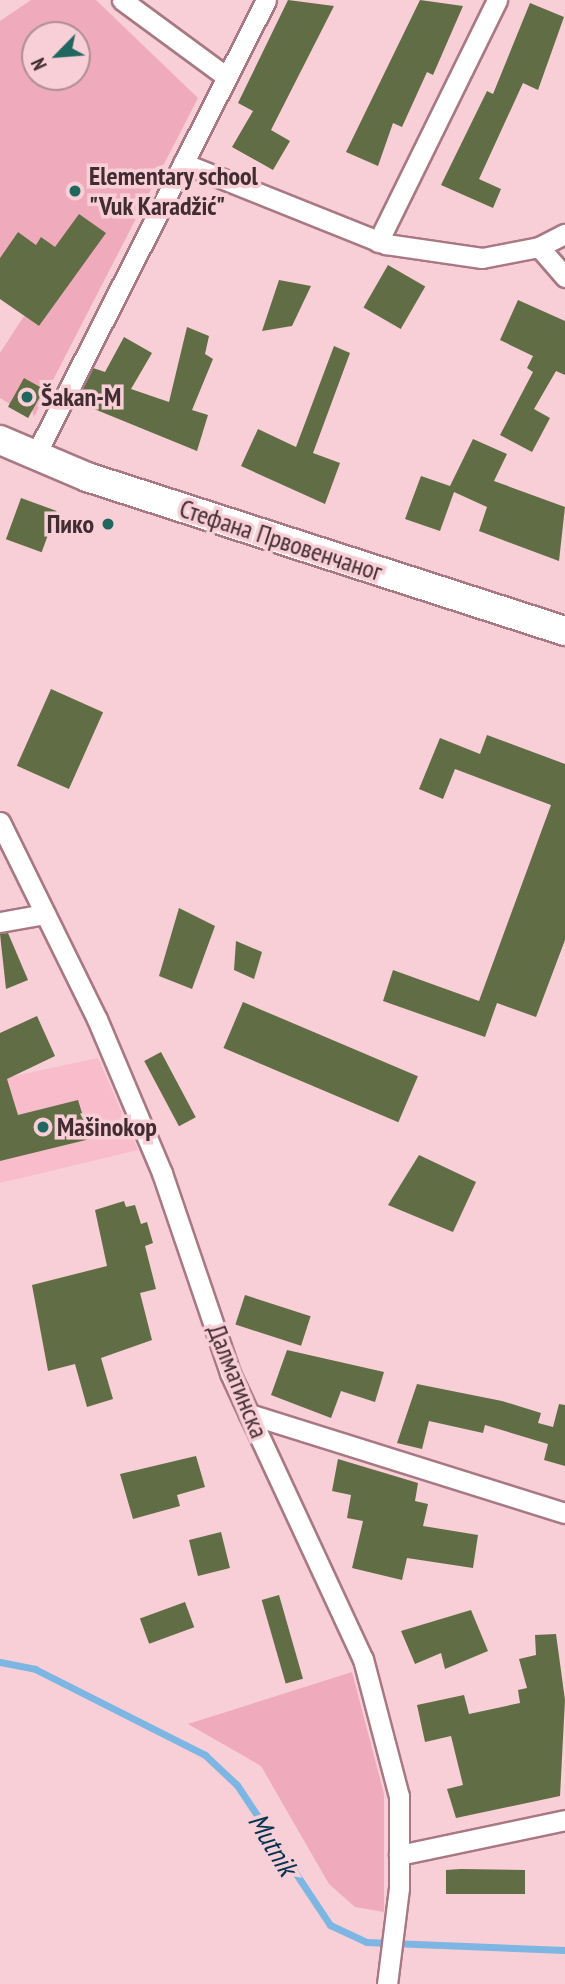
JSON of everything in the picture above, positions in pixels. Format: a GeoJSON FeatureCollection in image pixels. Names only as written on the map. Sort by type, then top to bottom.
{"type":"FeatureCollection","features":[{"type":"Feature","properties":{"kind":"street"},"geometry":{"type":"LineString","coordinates":[[122,0],[227,77]]}},
{"type":"Feature","properties":{"kind":"street"},"geometry":{"type":"LineString","coordinates":[[35,456],[266,0]]}},
{"type":"Feature","properties":{"kind":"street"},"geometry":{"type":"LineString","coordinates":[[378,242],[497,0]]}},
{"type":"Feature","properties":{"kind":"street"},"geometry":{"type":"LineString","coordinates":[[183,163],[378,242],[482,258],[539,247],[565,234]]}},
{"type":"Feature","properties":{"kind":"street"},"geometry":{"type":"LineString","coordinates":[[539,247],[565,277]]}},
{"type":"Feature","properties":{"kind":"street","name":"Стефана Првовенчаног"},"geometry":{"type":"LineString","coordinates":[[0,440],[35,456],[565,631]]}},
{"type":"Feature","properties":{"kind":"street","name":"Далматинска"},"geometry":{"type":"LineString","coordinates":[[0,822],[45,914],[162,1173],[249,1414],[363,1659],[399,1796],[395,1919],[387,1984]]}},
{"type":"Feature","properties":{"kind":"street"},"geometry":{"type":"LineString","coordinates":[[0,922],[45,914]]}},
{"type":"Feature","properties":{"kind":"street"},"geometry":{"type":"LineString","coordinates":[[249,1414],[565,1513]]}},
{"type":"Feature","properties":{"kind":"street"},"geometry":{"type":"LineString","coordinates":[[399,1855],[565,1820]]}},
{"type":"Feature","properties":{"kind":"shaded area","name":"Elementary school \"Vuk Karadžić\""},"geometry":{"type":"Polygon","coordinates":[[[31,0],[96,0],[198,98],[34,417],[24,379],[10,404],[0,398],[0,353],[24,316],[39,326],[76,274],[42,237],[36,245],[18,232],[0,258],[0,21],[31,0]]]}},
{"type":"Feature","properties":{"kind":"shaded area"},"geometry":{"type":"Polygon","coordinates":[[[98,1058],[138,1150],[0,1183],[0,1079],[98,1058]]]}},
{"type":"Feature","properties":{"kind":"shaded area"},"geometry":{"type":"Polygon","coordinates":[[[352,1672],[384,1794],[384,1912],[355,1907],[329,1884],[261,1766],[188,1724],[352,1672]]]}},
{"type":"Feature","properties":{"kind":"building"},"geometry":{"type":"Polygon","coordinates":[[[288,0],[334,6],[271,130],[290,141],[273,170],[232,147],[253,111],[238,103],[288,0]]]}},
{"type":"Feature","properties":{"kind":"building"},"geometry":{"type":"Polygon","coordinates":[[[420,0],[463,6],[433,75],[427,72],[402,127],[393,123],[378,166],[346,152],[420,0]]]}},
{"type":"Feature","properties":{"kind":"building"},"geometry":{"type":"Polygon","coordinates":[[[530,3],[564,17],[538,90],[523,83],[479,179],[501,189],[493,208],[441,185],[487,91],[493,94],[530,3]]]}},
{"type":"Feature","properties":{"kind":"building"},"geometry":{"type":"Polygon","coordinates":[[[79,214],[106,233],[39,326],[0,299],[0,258],[18,232],[36,245],[41,237],[55,247],[79,214]]]}},
{"type":"Feature","properties":{"kind":"building"},"geometry":{"type":"Polygon","coordinates":[[[388,265],[425,286],[401,329],[364,307],[388,265]]]}},
{"type":"Feature","properties":{"kind":"building"},"geometry":{"type":"Polygon","coordinates":[[[279,280],[311,286],[292,326],[262,331],[279,280]]]}},
{"type":"Feature","properties":{"kind":"building"},"geometry":{"type":"Polygon","coordinates":[[[518,300],[565,321],[565,375],[556,371],[534,409],[550,418],[532,452],[500,435],[533,372],[527,368],[533,356],[500,340],[518,300]]]}},
{"type":"Feature","properties":{"kind":"building"},"geometry":{"type":"Polygon","coordinates":[[[187,327],[209,336],[205,354],[213,359],[192,410],[208,415],[197,451],[77,402],[93,368],[105,372],[124,337],[152,353],[131,389],[169,402],[187,327]]]}},
{"type":"Feature","properties":{"kind":"building"},"geometry":{"type":"Polygon","coordinates":[[[334,346],[350,353],[313,453],[340,463],[325,504],[241,466],[258,429],[296,447],[334,346]]]}},
{"type":"Feature","properties":{"kind":"building","name":"Šakan-M"},"geometry":{"type":"Polygon","coordinates":[[[24,378],[44,389],[28,418],[8,407],[24,378]]]}},
{"type":"Feature","properties":{"kind":"building"},"geometry":{"type":"Polygon","coordinates":[[[473,439],[507,454],[494,481],[565,507],[559,561],[479,531],[487,507],[454,492],[440,531],[405,519],[421,476],[450,486],[473,439]]]}},
{"type":"Feature","properties":{"kind":"building"},"geometry":{"type":"Polygon","coordinates":[[[21,498],[57,511],[42,552],[6,539],[21,498]]]}},
{"type":"Feature","properties":{"kind":"building"},"geometry":{"type":"Polygon","coordinates":[[[51,689],[103,712],[69,789],[17,766],[51,689]]]}},
{"type":"Feature","properties":{"kind":"building"},"geometry":{"type":"Polygon","coordinates":[[[487,735],[565,764],[565,940],[536,1017],[497,1003],[485,1037],[383,1001],[393,970],[479,1001],[551,805],[455,769],[443,799],[419,789],[440,738],[480,754],[487,735]]]}},
{"type":"Feature","properties":{"kind":"building"},"geometry":{"type":"Polygon","coordinates":[[[179,908],[215,926],[192,989],[159,976],[179,908]]]}},
{"type":"Feature","properties":{"kind":"building"},"geometry":{"type":"Polygon","coordinates":[[[8,933],[28,980],[6,989],[0,934],[8,933]]]}},
{"type":"Feature","properties":{"kind":"building"},"geometry":{"type":"Polygon","coordinates":[[[236,941],[262,952],[254,979],[234,970],[236,941]]]}},
{"type":"Feature","properties":{"kind":"building"},"geometry":{"type":"Polygon","coordinates":[[[243,1002],[418,1076],[398,1122],[223,1048],[243,1002]]]}},
{"type":"Feature","properties":{"kind":"building","name":"Mašinokop"},"geometry":{"type":"Polygon","coordinates":[[[37,1016],[55,1056],[7,1079],[18,1115],[78,1100],[90,1139],[0,1161],[0,1033],[37,1016]]]}},
{"type":"Feature","properties":{"kind":"building"},"geometry":{"type":"Polygon","coordinates":[[[161,1052],[196,1117],[179,1126],[144,1061],[161,1052]]]}},
{"type":"Feature","properties":{"kind":"building"},"geometry":{"type":"Polygon","coordinates":[[[419,1155],[476,1182],[453,1232],[388,1205],[419,1155]]]}},
{"type":"Feature","properties":{"kind":"building"},"geometry":{"type":"Polygon","coordinates":[[[124,1201],[126,1207],[135,1205],[141,1224],[147,1222],[153,1243],[145,1246],[156,1289],[140,1293],[152,1340],[101,1358],[113,1399],[87,1407],[75,1364],[48,1371],[32,1285],[107,1266],[95,1210],[124,1201]]]}},
{"type":"Feature","properties":{"kind":"building"},"geometry":{"type":"Polygon","coordinates":[[[245,1295],[311,1316],[301,1346],[235,1324],[245,1295]]]}},
{"type":"Feature","properties":{"kind":"building"},"geometry":{"type":"Polygon","coordinates":[[[287,1350],[384,1372],[375,1402],[341,1391],[331,1418],[271,1395],[287,1350]]]}},
{"type":"Feature","properties":{"kind":"building"},"geometry":{"type":"Polygon","coordinates":[[[417,1384],[502,1401],[541,1413],[538,1423],[553,1427],[559,1404],[565,1405],[565,1466],[544,1460],[548,1444],[485,1425],[483,1433],[429,1421],[422,1449],[397,1443],[417,1384]]]}},
{"type":"Feature","properties":{"kind":"building"},"geometry":{"type":"Polygon","coordinates":[[[196,1456],[205,1487],[177,1495],[180,1506],[133,1519],[120,1474],[196,1456]]]}},
{"type":"Feature","properties":{"kind":"building"},"geometry":{"type":"Polygon","coordinates":[[[338,1459],[418,1483],[415,1501],[428,1504],[423,1526],[478,1535],[473,1568],[407,1558],[402,1580],[352,1568],[363,1521],[347,1518],[351,1495],[332,1491],[338,1459]]]}},
{"type":"Feature","properties":{"kind":"building"},"geometry":{"type":"Polygon","coordinates":[[[221,1532],[230,1568],[198,1576],[189,1540],[221,1532]]]}},
{"type":"Feature","properties":{"kind":"building"},"geometry":{"type":"Polygon","coordinates":[[[279,1595],[303,1679],[286,1684],[262,1600],[279,1595]]]}},
{"type":"Feature","properties":{"kind":"building"},"geometry":{"type":"Polygon","coordinates":[[[185,1602],[194,1627],[149,1644],[140,1618],[185,1602]]]}},
{"type":"Feature","properties":{"kind":"building"},"geometry":{"type":"Polygon","coordinates":[[[471,1610],[488,1651],[445,1669],[441,1653],[415,1664],[401,1631],[471,1610]]]}},
{"type":"Feature","properties":{"kind":"building"},"geometry":{"type":"Polygon","coordinates":[[[556,1634],[565,1700],[560,1796],[456,1818],[447,1789],[463,1785],[451,1736],[425,1742],[417,1705],[464,1695],[469,1714],[520,1703],[518,1690],[527,1688],[519,1659],[536,1655],[535,1635],[556,1634]]]}},
{"type":"Feature","properties":{"kind":"building"},"geometry":{"type":"Polygon","coordinates":[[[446,1870],[525,1870],[525,1894],[446,1894],[446,1870]]]}},
{"type":"Feature","properties":{"kind":"waterway","name":"Mutnik"},"geometry":{"type":"LineString","coordinates":[[0,1662],[35,1669],[205,1755],[237,1785],[330,1925],[366,1942],[565,1950]]}},
{"type":"Feature","properties":{"kind":"place","name":"Elementary school \"Vuk Karadžić\""},"geometry":{"type":"Point","coordinates":[75,191]}},
{"type":"Feature","properties":{"kind":"place","name":"Šakan-M"},"geometry":{"type":"Point","coordinates":[27,397]}},
{"type":"Feature","properties":{"kind":"place","name":"Пико"},"geometry":{"type":"Point","coordinates":[108,524]}},
{"type":"Feature","properties":{"kind":"place","name":"Mašinokop"},"geometry":{"type":"Point","coordinates":[43,1127]}}]}
